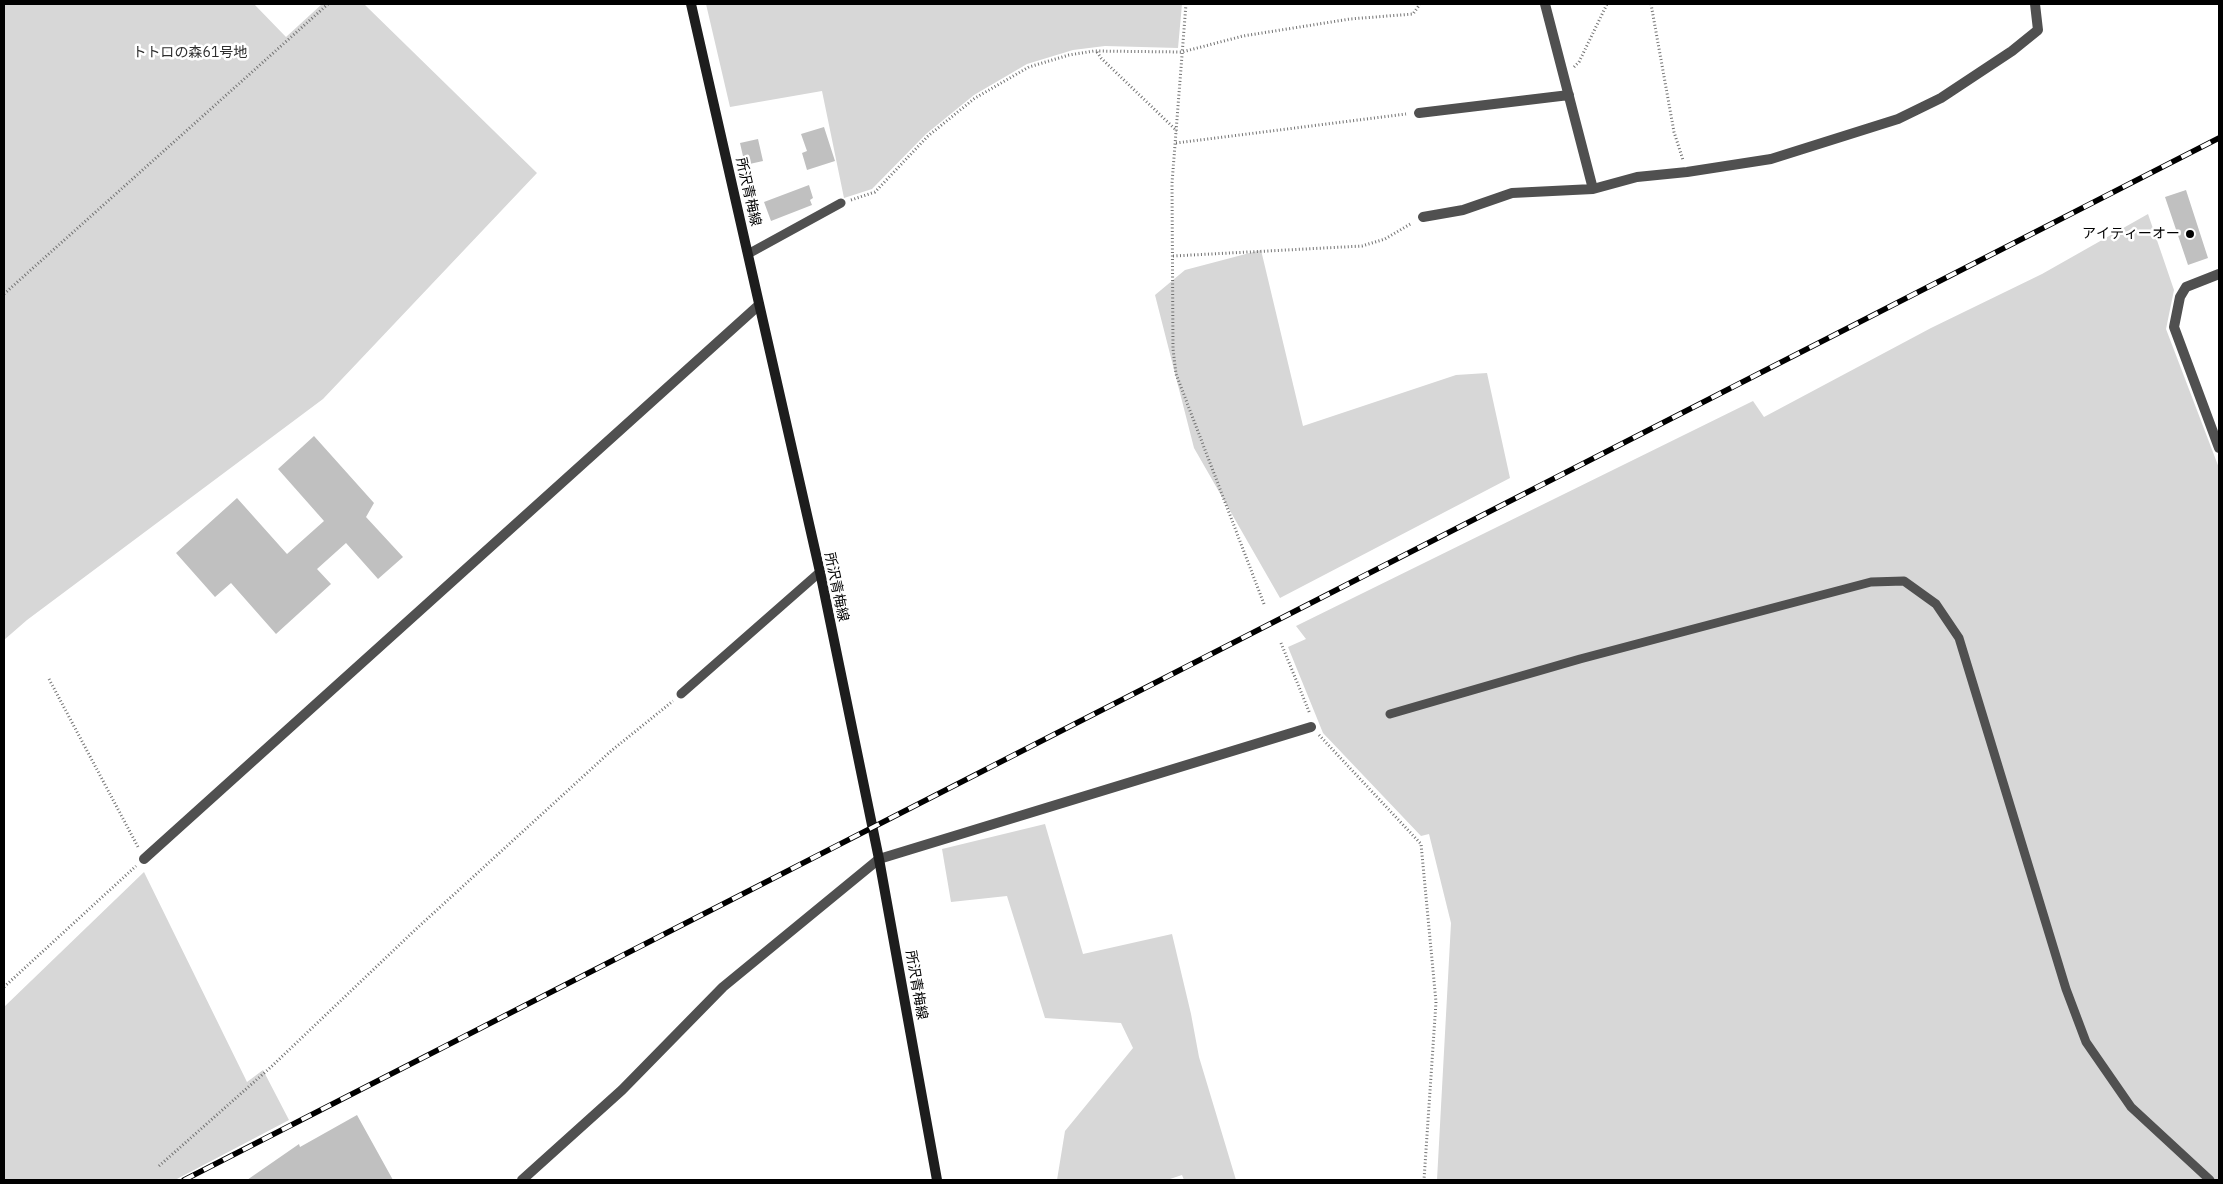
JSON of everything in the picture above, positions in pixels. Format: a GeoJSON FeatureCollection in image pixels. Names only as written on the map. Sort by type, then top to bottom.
{"type":"FeatureCollection","features":[{"type":"Feature","properties":{"kind":"main road","name":"所沢青梅線"},"geometry":{"type":"LineString","coordinates":[[691,4],[820,572],[879,859],[937,1180]]}},
{"type":"Feature","properties":{"kind":"street"},"geometry":{"type":"LineString","coordinates":[[1545,4],[1593,189]]}},
{"type":"Feature","properties":{"kind":"street"},"geometry":{"type":"LineString","coordinates":[[1423,217],[1463,210],[1512,193],[1593,189],[1637,176],[1687,172],[1771,159],[1898,119],[1940,98],[2012,51],[2038,30],[2035,4]]}},
{"type":"Feature","properties":{"kind":"street"},"geometry":{"type":"LineString","coordinates":[[1419,113],[1569,95]]}},
{"type":"Feature","properties":{"kind":"street"},"geometry":{"type":"LineString","coordinates":[[2219,274],[2186,287],[2180,297],[2174,327],[2219,448]]}},
{"type":"Feature","properties":{"kind":"street"},"geometry":{"type":"LineString","coordinates":[[144,859],[759,305]]}},
{"type":"Feature","properties":{"kind":"street"},"geometry":{"type":"LineString","coordinates":[[522,1180],[622,1090],[723,987],[879,859],[1312,728]]}},
{"type":"Feature","properties":{"kind":"lane"},"geometry":{"type":"LineString","coordinates":[[748,254],[841,203]]}},
{"type":"Feature","properties":{"kind":"lane"},"geometry":{"type":"LineString","coordinates":[[681,694],[820,572]]}},
{"type":"Feature","properties":{"kind":"lane"},"geometry":{"type":"LineString","coordinates":[[1390,714],[1580,659],[1871,582],[1904,581],[1936,604],[1959,638],[2060,970],[2086,1042],[2131,1107],[2210,1180]]}},
{"type":"Feature","properties":{"kind":"path"},"geometry":{"type":"LineString","coordinates":[[4,294],[328,4]]}},
{"type":"Feature","properties":{"kind":"path"},"geometry":{"type":"LineString","coordinates":[[1186,4],[1172,184],[1173,349],[1176,374],[1264,604]]}},
{"type":"Feature","properties":{"kind":"path"},"geometry":{"type":"LineString","coordinates":[[841,203],[875,192],[928,136],[975,98],[1029,67],[1069,55],[1097,51],[1182,52],[1243,36],[1350,19],[1413,14],[1420,4]]}},
{"type":"Feature","properties":{"kind":"path"},"geometry":{"type":"LineString","coordinates":[[1564,76],[1579,62],[1607,4]]}},
{"type":"Feature","properties":{"kind":"path"},"geometry":{"type":"LineString","coordinates":[[1651,4],[1674,132],[1687,172]]}},
{"type":"Feature","properties":{"kind":"path"},"geometry":{"type":"LineString","coordinates":[[1097,51],[1101,58],[1177,131]]}},
{"type":"Feature","properties":{"kind":"path"},"geometry":{"type":"LineString","coordinates":[[1176,142],[1419,113]]}},
{"type":"Feature","properties":{"kind":"path"},"geometry":{"type":"LineString","coordinates":[[1173,256],[1362,246],[1385,239],[1423,217]]}},
{"type":"Feature","properties":{"kind":"path"},"geometry":{"type":"LineString","coordinates":[[1282,643],[1311,716],[1312,728],[1421,844],[1436,1002],[1424,1180]]}},
{"type":"Feature","properties":{"kind":"path"},"geometry":{"type":"LineString","coordinates":[[4,987],[144,859],[49,679]]}},
{"type":"Feature","properties":{"kind":"path"},"geometry":{"type":"LineString","coordinates":[[159,1166],[271,1067],[415,930],[604,757],[681,694]]}},
{"type":"Feature","properties":{"kind":"green space","name":"トトロの森61号地"},"geometry":{"type":"Polygon","coordinates":[[[4,4],[254,4],[286,37],[322,4],[364,4],[537,173],[323,399],[27,620],[4,640],[4,4]]]}},
{"type":"Feature","properties":{"kind":"green space"},"geometry":{"type":"Polygon","coordinates":[[[706,4],[1182,4],[1178,48],[1105,46],[1073,50],[1027,64],[974,95],[926,134],[872,189],[844,198],[822,91],[730,107],[706,4]]]}},
{"type":"Feature","properties":{"kind":"green space"},"geometry":{"type":"Polygon","coordinates":[[[2148,214],[2174,290],[2166,329],[2219,468],[2219,1180],[1437,1180],[1451,923],[1429,834],[1421,836],[1323,733],[1288,647],[1306,639],[1296,626],[1753,401],[1764,417],[1931,328],[2042,274],[2148,214]]]}},
{"type":"Feature","properties":{"kind":"green space"},"geometry":{"type":"Polygon","coordinates":[[[1261,250],[1303,426],[1456,375],[1487,373],[1510,478],[1280,598],[1194,448],[1155,295],[1185,270],[1261,250]]]}},
{"type":"Feature","properties":{"kind":"green space"},"geometry":{"type":"Polygon","coordinates":[[[1045,824],[1083,954],[1172,934],[1199,1057],[1236,1180],[1184,1180],[1182,1175],[1167,1180],[1057,1180],[1065,1131],[1133,1048],[1121,1023],[1045,1018],[1007,896],[951,902],[942,849],[1045,824]]]}},
{"type":"Feature","properties":{"kind":"green space"},"geometry":{"type":"Polygon","coordinates":[[[144,872],[247,1082],[263,1070],[289,1120],[175,1180],[4,1180],[4,1007],[144,872]]]}},
{"type":"Feature","properties":{"kind":"building"},"geometry":{"type":"Polygon","coordinates":[[[824,127],[835,161],[807,170],[802,153],[807,151],[801,134],[824,127]]]}},
{"type":"Feature","properties":{"kind":"building"},"geometry":{"type":"Polygon","coordinates":[[[758,139],[763,161],[745,165],[740,143],[758,139]]]}},
{"type":"Feature","properties":{"kind":"building"},"geometry":{"type":"Polygon","coordinates":[[[809,185],[813,198],[810,200],[812,205],[771,221],[764,202],[809,185]]]}},
{"type":"Feature","properties":{"kind":"building"},"geometry":{"type":"Polygon","coordinates":[[[2186,190],[2208,258],[2188,265],[2165,197],[2186,190]]]}},
{"type":"Feature","properties":{"kind":"building"},"geometry":{"type":"Polygon","coordinates":[[[314,436],[374,503],[366,517],[403,557],[378,579],[346,543],[317,569],[331,584],[276,634],[231,583],[215,597],[176,553],[237,498],[287,554],[324,521],[278,469],[314,436]]]}},
{"type":"Feature","properties":{"kind":"building"},"geometry":{"type":"Polygon","coordinates":[[[357,1115],[393,1180],[247,1180],[299,1144],[300,1147],[357,1115]]]}},
{"type":"Feature","properties":{"kind":"railway"},"geometry":{"type":"LineString","coordinates":[[184,1180],[2219,138]]}},
{"type":"Feature","properties":{"kind":"place","name":"アイティーオー"},"geometry":{"type":"Point","coordinates":[2190,234]}}]}
